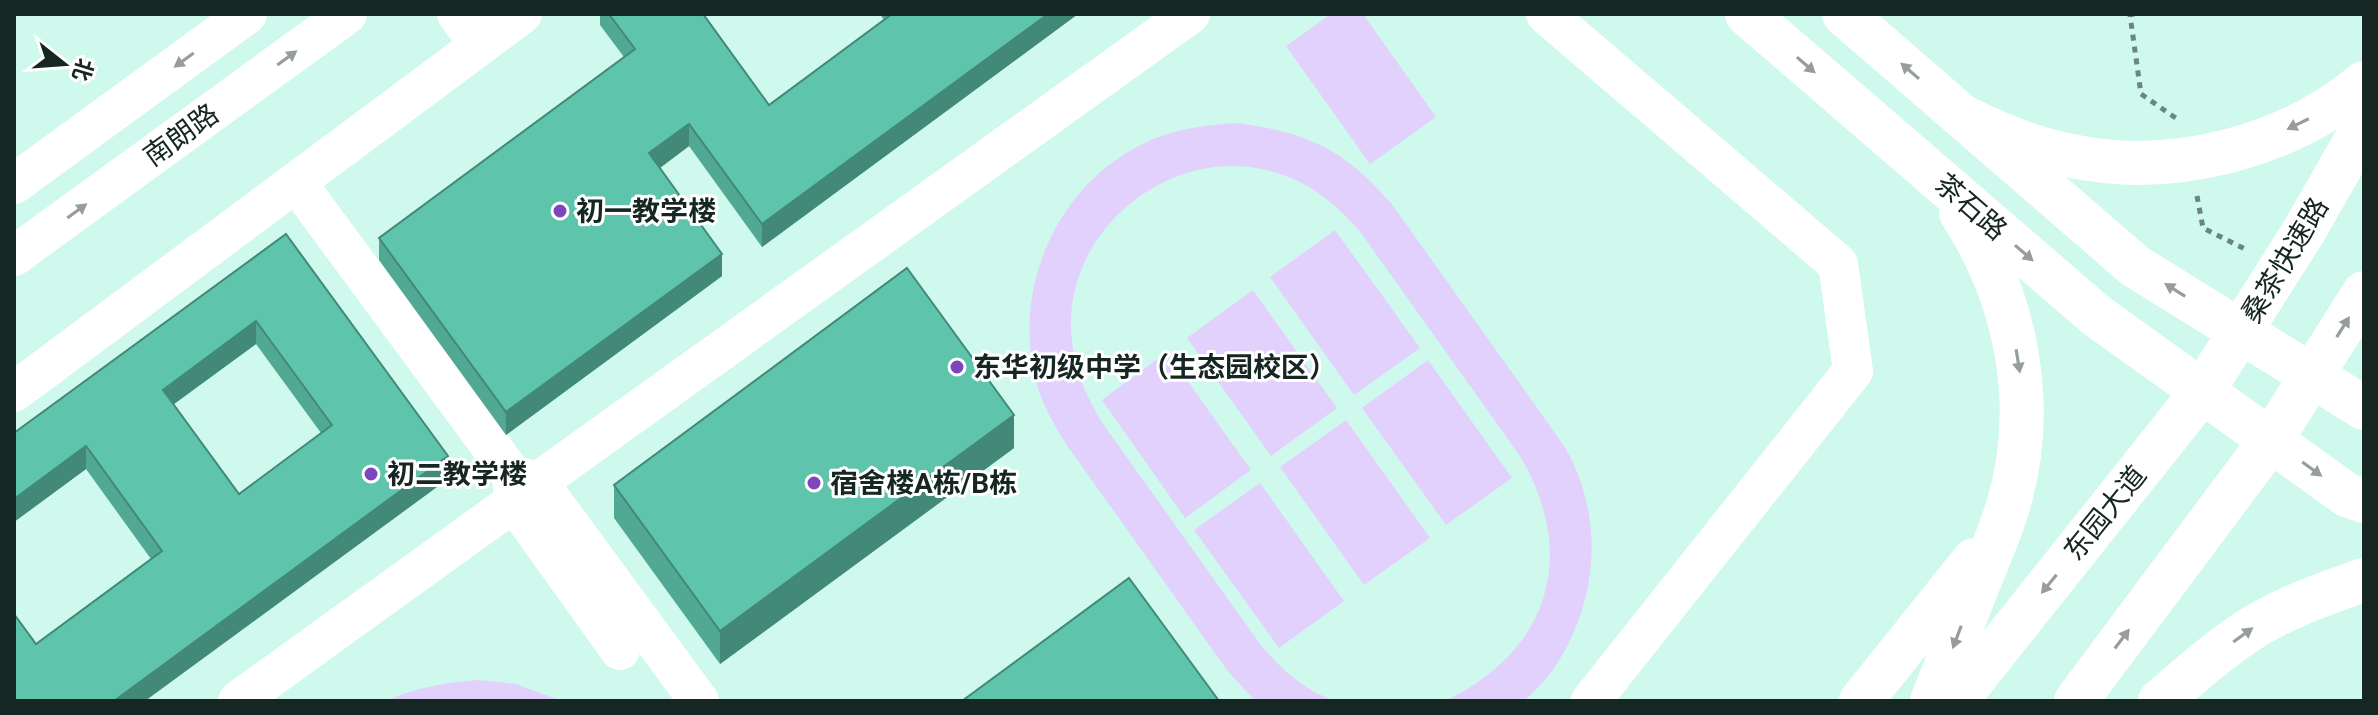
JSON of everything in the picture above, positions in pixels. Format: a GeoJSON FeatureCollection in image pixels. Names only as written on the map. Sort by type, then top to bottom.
{"type":"FeatureCollection","features":[{"type":"Feature","properties":{"kind":"main road","name":"茶石路"},"geometry":{"type":"LineString","coordinates":[[1747,14],[2097,316],[2202,392]]}},
{"type":"Feature","properties":{"kind":"main road"},"geometry":{"type":"LineString","coordinates":[[1844,14],[2135,266],[2364,408]]}},
{"type":"Feature","properties":{"kind":"main road"},"geometry":{"type":"LineString","coordinates":[[1962,116],[1999,135],[2079,158],[2161,162],[2243,147],[2282,133],[2319,114],[2364,83]]}},
{"type":"Feature","properties":{"kind":"main road","name":"桑茶快速路"},"geometry":{"type":"LineString","coordinates":[[2202,392],[2281,267],[2364,126]]}},
{"type":"Feature","properties":{"kind":"main road"},"geometry":{"type":"LineString","coordinates":[[1925,167],[1963,215],[1992,267],[2012,325],[2022,385],[2021,446],[2009,505],[1932,701]]}},
{"type":"Feature","properties":{"kind":"main road"},"geometry":{"type":"LineString","coordinates":[[2076,701],[2271,440],[2364,293]]}},
{"type":"Feature","properties":{"kind":"main road"},"geometry":{"type":"LineString","coordinates":[[2202,392],[2347,495],[2364,501]]}},
{"type":"Feature","properties":{"kind":"main road","name":"东园大道"},"geometry":{"type":"LineString","coordinates":[[1956,701],[2202,392]]}},
{"type":"Feature","properties":{"kind":"main road"},"geometry":{"type":"LineString","coordinates":[[1861,701],[2001,527]]}},
{"type":"Feature","properties":{"kind":"main road"},"geometry":{"type":"LineString","coordinates":[[2160,701],[2253,627],[2307,599],[2364,580]]}},
{"type":"Feature","properties":{"kind":"main road"},"geometry":{"type":"LineString","coordinates":[[2176,701],[2204,664]]}},
{"type":"Feature","properties":{"kind":"street","name":"南朗路"},"geometry":{"type":"LineString","coordinates":[[14,184],[247,14]]}},
{"type":"Feature","properties":{"kind":"street","name":"南朗路"},"geometry":{"type":"LineString","coordinates":[[14,256],[347,14]]}},
{"type":"Feature","properties":{"kind":"street"},"geometry":{"type":"LineString","coordinates":[[14,392],[296,182],[468,30],[522,14]]}},
{"type":"Feature","properties":{"kind":"street"},"geometry":{"type":"LineString","coordinates":[[238,701],[522,486],[1190,14]]}},
{"type":"Feature","properties":{"kind":"street"},"geometry":{"type":"LineString","coordinates":[[1546,14],[1838,264],[1853,371],[1591,701]]}},
{"type":"Feature","properties":{"kind":"street"},"geometry":{"type":"LineString","coordinates":[[296,182],[522,486],[699,701]]}},
{"type":"Feature","properties":{"kind":"street"},"geometry":{"type":"LineString","coordinates":[[522,486],[620,650]]}},
{"type":"Feature","properties":{"kind":"path"},"geometry":{"type":"LineString","coordinates":[[2134,14],[2130,15],[2141,94],[2183,124],[2203,228],[2281,267]]}},
{"type":"Feature","properties":{"kind":"shaded area"},"geometry":{"type":"Polygon","coordinates":[[[1331,14],[1363,14],[1436,117],[1370,164],[1286,46],[1331,14]]]}},
{"type":"Feature","properties":{"kind":"shaded area"},"geometry":{"type":"Polygon","coordinates":[[[1236,123],[1285,132],[1325,147],[1343,158],[1377,188],[1394,207],[1572,461],[1584,491],[1590,518],[1592,545],[1585,599],[1565,650],[1550,674],[1524,701],[1445,701],[1481,680],[1509,656],[1530,628],[1544,597],[1550,564],[1548,529],[1538,493],[1520,456],[1361,233],[1319,193],[1280,174],[1228,166],[1191,172],[1157,186],[1126,207],[1101,234],[1083,267],[1072,303],[1072,341],[1082,382],[1101,421],[1260,644],[1294,678],[1336,701],[1255,701],[1227,670],[1066,444],[1048,412],[1035,378],[1030,340],[1031,303],[1039,266],[1054,232],[1074,200],[1099,173],[1129,151],[1173,132],[1236,123]]]}},
{"type":"Feature","properties":{"kind":"shaded area"},"geometry":{"type":"Polygon","coordinates":[[[1335,230],[1420,348],[1354,395],[1270,277],[1335,230]]]}},
{"type":"Feature","properties":{"kind":"shaded area"},"geometry":{"type":"Polygon","coordinates":[[[1253,290],[1337,408],[1271,456],[1187,338],[1253,290]]]}},
{"type":"Feature","properties":{"kind":"shaded area"},"geometry":{"type":"Polygon","coordinates":[[[1167,352],[1251,470],[1185,518],[1102,400],[1167,352]]]}},
{"type":"Feature","properties":{"kind":"shaded area"},"geometry":{"type":"Polygon","coordinates":[[[1428,360],[1512,478],[1446,525],[1362,408],[1428,360]]]}},
{"type":"Feature","properties":{"kind":"shaded area"},"geometry":{"type":"Polygon","coordinates":[[[1346,420],[1430,538],[1364,585],[1280,467],[1346,420]]]}},
{"type":"Feature","properties":{"kind":"shaded area"},"geometry":{"type":"Polygon","coordinates":[[[1260,483],[1344,601],[1279,648],[1194,530],[1260,483]]]}},
{"type":"Feature","properties":{"kind":"shaded area"},"geometry":{"type":"Polygon","coordinates":[[[478,680],[516,684],[562,701],[386,701],[431,686],[478,680]]]}},
{"type":"Feature","properties":{"kind":"building","name":"初一教学楼"},"geometry":{"type":"Polygon","coordinates":[[[609,14],[703,14],[769,105],[892,14],[1048,14],[762,224],[689,124],[649,153],[722,254],[506,412],[379,238],[635,49],[609,14]]]}},
{"type":"Feature","properties":{"kind":"building","name":"初二教学楼"},"geometry":{"type":"Polygon","coordinates":[[[286,234],[448,456],[114,701],[14,701],[14,614],[36,644],[162,551],[86,446],[14,499],[14,433],[286,234]],[[256,321],[163,390],[239,494],[332,425],[256,321]]]}},
{"type":"Feature","properties":{"kind":"building","name":"宿舍楼A栋/B栋"},"geometry":{"type":"Polygon","coordinates":[[[907,268],[1014,415],[720,631],[614,485],[907,268]]]}},
{"type":"Feature","properties":{"kind":"building"},"geometry":{"type":"Polygon","coordinates":[[[1129,578],[1219,701],[962,701],[1129,578]]]}},
{"type":"Feature","properties":{"kind":"place","name":"初一教学楼"},"geometry":{"type":"Point","coordinates":[560,211]}},
{"type":"Feature","properties":{"kind":"place","name":"东华初级中学（生态园校区）"},"geometry":{"type":"Point","coordinates":[957,367]}},
{"type":"Feature","properties":{"kind":"place","name":"初二教学楼"},"geometry":{"type":"Point","coordinates":[371,474]}},
{"type":"Feature","properties":{"kind":"place","name":"宿舍楼A栋/B栋"},"geometry":{"type":"Point","coordinates":[814,483]}}]}
